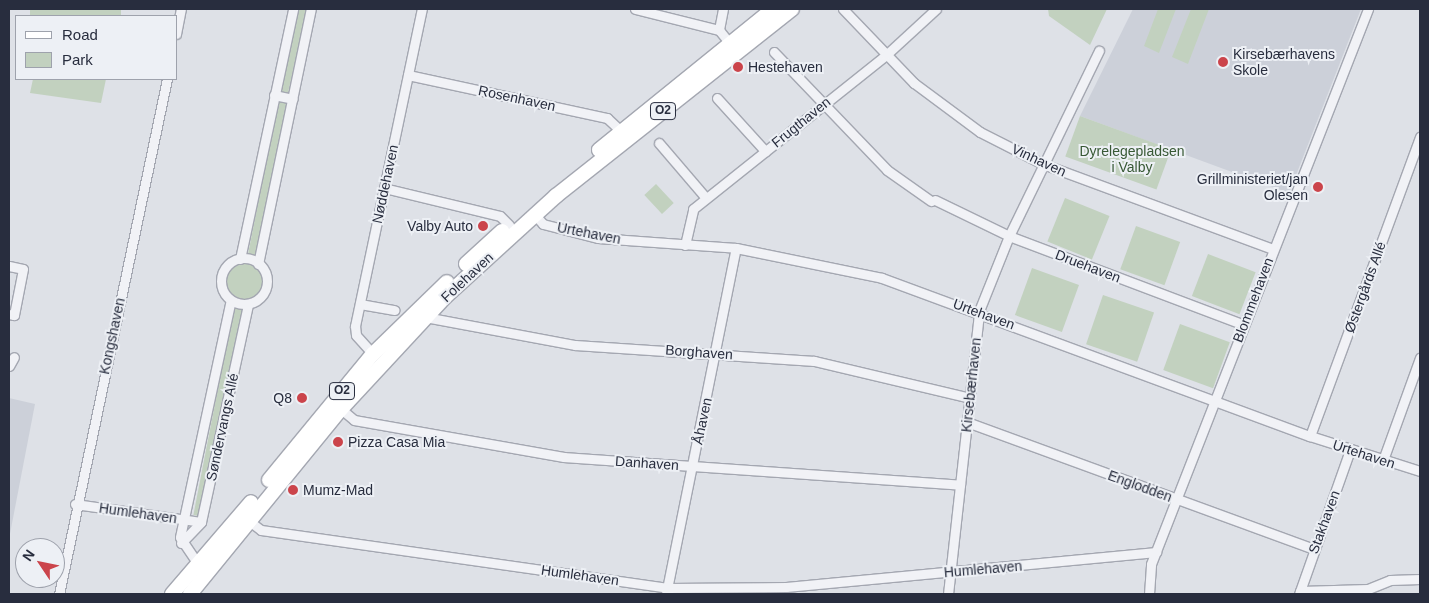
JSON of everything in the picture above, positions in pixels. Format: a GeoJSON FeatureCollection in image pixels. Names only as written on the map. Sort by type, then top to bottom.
{"type":"FeatureCollection","features":[{"type":"Feature","properties":{"kind":"main road","name":"Folehaven"},"geometry":{"type":"LineString","coordinates":[[172,594],[373,354],[509,225],[773,9]]}},
{"type":"Feature","properties":{"kind":"main road","name":"Folehaven"},"geometry":{"type":"LineString","coordinates":[[190,594],[341,409],[425,317],[535,215],[792,9]]}},
{"type":"Feature","properties":{"kind":"street"},"geometry":{"type":"LineString","coordinates":[[178,26],[182,9]]}},
{"type":"Feature","properties":{"kind":"street"},"geometry":{"type":"LineString","coordinates":[[240,259],[293,9]]}},
{"type":"Feature","properties":{"kind":"street"},"geometry":{"type":"LineString","coordinates":[[258,264],[312,9]]}},
{"type":"Feature","properties":{"kind":"street","name":"Nøddehaven"},"geometry":{"type":"LineString","coordinates":[[373,354],[356,335],[360,304],[422,9]]}},
{"type":"Feature","properties":{"kind":"street"},"geometry":{"type":"LineString","coordinates":[[635,9],[719,30],[731,45]]}},
{"type":"Feature","properties":{"kind":"street"},"geometry":{"type":"LineString","coordinates":[[719,30],[723,9]]}},
{"type":"Feature","properties":{"kind":"street","name":"Vinhaven"},"geometry":{"type":"LineString","coordinates":[[843,9],[886,55],[964,122],[1043,164],[1273,249]]}},
{"type":"Feature","properties":{"kind":"street","name":"Frugthaven"},"geometry":{"type":"LineString","coordinates":[[685,245],[689,214],[706,198],[886,55],[936,9]]}},
{"type":"Feature","properties":{"kind":"street","name":"Blommehaven"},"geometry":{"type":"LineString","coordinates":[[1149,594],[1156,552],[1368,9]]}},
{"type":"Feature","properties":{"kind":"street","name":"Kirsebærhaven"},"geometry":{"type":"LineString","coordinates":[[948,594],[979,311],[1009,236],[1099,51]]}},
{"type":"Feature","properties":{"kind":"street","name":"Druehaven"},"geometry":{"type":"LineString","coordinates":[[774,52],[887,170],[933,200],[1009,236],[1244,325]]}},
{"type":"Feature","properties":{"kind":"street","name":"Rosenhaven"},"geometry":{"type":"LineString","coordinates":[[408,75],[607,118],[622,131]]}},
{"type":"Feature","properties":{"kind":"street","name":"Kongshaven"},"geometry":{"type":"LineString","coordinates":[[59,594],[75,504],[167,80]]}},
{"type":"Feature","properties":{"kind":"street"},"geometry":{"type":"LineString","coordinates":[[274,95],[293,99]]}},
{"type":"Feature","properties":{"kind":"street"},"geometry":{"type":"LineString","coordinates":[[717,98],[765,151]]}},
{"type":"Feature","properties":{"kind":"street","name":"Østergårds Allé"},"geometry":{"type":"LineString","coordinates":[[1310,436],[1420,137]]}},
{"type":"Feature","properties":{"kind":"street"},"geometry":{"type":"LineString","coordinates":[[659,143],[706,198]]}},
{"type":"Feature","properties":{"kind":"street"},"geometry":{"type":"LineString","coordinates":[[384,188],[500,216],[509,225]]}},
{"type":"Feature","properties":{"kind":"street","name":"Urtehaven"},"geometry":{"type":"LineString","coordinates":[[535,215],[543,224],[598,238],[736,248],[882,278],[979,311],[1310,436],[1420,471]]}},
{"type":"Feature","properties":{"kind":"street","name":"Åhaven"},"geometry":{"type":"LineString","coordinates":[[667,591],[736,248]]}},
{"type":"Feature","properties":{"kind":"street"},"geometry":{"type":"LineString","coordinates":[[240,259],[258,264],[265,274],[266,286],[258,299],[248,304],[230,300],[222,278],[228,266],[240,259]]}},
{"type":"Feature","properties":{"kind":"street"},"geometry":{"type":"LineString","coordinates":[[9,266],[23,269],[14,315],[9,314]]}},
{"type":"Feature","properties":{"kind":"street","name":"Søndervangs Allé"},"geometry":{"type":"LineString","coordinates":[[181,543],[230,300]]}},
{"type":"Feature","properties":{"kind":"street","name":"Søndervangs Allé"},"geometry":{"type":"LineString","coordinates":[[201,522],[248,304]]}},
{"type":"Feature","properties":{"kind":"street"},"geometry":{"type":"LineString","coordinates":[[360,304],[394,310]]}},
{"type":"Feature","properties":{"kind":"street","name":"Borghaven"},"geometry":{"type":"LineString","coordinates":[[425,317],[576,345],[814,360],[970,398]]}},
{"type":"Feature","properties":{"kind":"street"},"geometry":{"type":"LineString","coordinates":[[9,366],[14,357]]}},
{"type":"Feature","properties":{"kind":"street"},"geometry":{"type":"LineString","coordinates":[[1383,460],[1420,358]]}},
{"type":"Feature","properties":{"kind":"street","name":"Danhaven"},"geometry":{"type":"LineString","coordinates":[[341,409],[354,420],[564,458],[960,485]]}},
{"type":"Feature","properties":{"kind":"street","name":"Englodden"},"geometry":{"type":"LineString","coordinates":[[967,422],[1314,549]]}},
{"type":"Feature","properties":{"kind":"street","name":"Stakhaven"},"geometry":{"type":"LineString","coordinates":[[1299,593],[1350,450]]}},
{"type":"Feature","properties":{"kind":"street","name":"Humlehaven"},"geometry":{"type":"LineString","coordinates":[[75,504],[201,522]]}},
{"type":"Feature","properties":{"kind":"street","name":"Humlehaven"},"geometry":{"type":"LineString","coordinates":[[248,521],[261,530],[667,591],[786,587],[1156,552]]}},
{"type":"Feature","properties":{"kind":"street"},"geometry":{"type":"LineString","coordinates":[[198,564],[181,543],[201,522]]}},
{"type":"Feature","properties":{"kind":"street"},"geometry":{"type":"LineString","coordinates":[[1299,593],[1368,589],[1390,580],[1420,580]]}},
{"type":"Feature","properties":{"kind":"shaded area","name":"Kirsebærhavens Skole"},"geometry":{"type":"Polygon","coordinates":[[[1133,9],[1361,9],[1289,193],[1080,116],[1133,9]]]}},
{"type":"Feature","properties":{"kind":"shaded area"},"geometry":{"type":"Polygon","coordinates":[[[9,398],[35,404],[9,539],[9,398]]]}},
{"type":"Feature","properties":{"kind":"green space"},"geometry":{"type":"Polygon","coordinates":[[[30,9],[121,9],[121,15],[30,15],[30,9]]]}},
{"type":"Feature","properties":{"kind":"green space"},"geometry":{"type":"Polygon","coordinates":[[[296,9],[307,9],[288,93],[279,91],[296,9]]]}},
{"type":"Feature","properties":{"kind":"green space"},"geometry":{"type":"Polygon","coordinates":[[[1048,9],[1107,9],[1090,45],[1049,16],[1048,9]]]}},
{"type":"Feature","properties":{"kind":"green space"},"geometry":{"type":"Polygon","coordinates":[[[1158,9],[1176,9],[1159,53],[1144,46],[1158,9]]]}},
{"type":"Feature","properties":{"kind":"green space"},"geometry":{"type":"Polygon","coordinates":[[[1191,9],[1209,9],[1188,64],[1172,57],[1191,9]]]}},
{"type":"Feature","properties":{"kind":"green space"},"geometry":{"type":"Polygon","coordinates":[[[33,80],[106,80],[101,103],[30,93],[33,80]]]}},
{"type":"Feature","properties":{"kind":"green space"},"geometry":{"type":"Polygon","coordinates":[[[278,100],[288,102],[258,257],[248,255],[278,100]]]}},
{"type":"Feature","properties":{"kind":"green space","name":"Dyrelegepladsen i Valby"},"geometry":{"type":"Polygon","coordinates":[[[1080,116],[1171,149],[1156,190],[1065,156],[1080,116]]]}},
{"type":"Feature","properties":{"kind":"green space"},"geometry":{"type":"Polygon","coordinates":[[[656,184],[674,203],[662,214],[644,195],[656,184]]]}},
{"type":"Feature","properties":{"kind":"green space"},"geometry":{"type":"Polygon","coordinates":[[[1065,198],[1110,216],[1092,260],[1047,242],[1065,198]]]}},
{"type":"Feature","properties":{"kind":"green space"},"geometry":{"type":"Polygon","coordinates":[[[1136,226],[1180,242],[1164,285],[1120,269],[1136,226]]]}},
{"type":"Feature","properties":{"kind":"green space"},"geometry":{"type":"Polygon","coordinates":[[[1208,254],[1256,272],[1239,314],[1192,296],[1208,254]]]}},
{"type":"Feature","properties":{"kind":"green space"},"geometry":{"type":"Polygon","coordinates":[[[245,263],[258,269],[264,282],[258,295],[245,301],[232,295],[226,282],[232,269],[245,263]]]}},
{"type":"Feature","properties":{"kind":"green space"},"geometry":{"type":"Polygon","coordinates":[[[1032,268],[1079,285],[1062,332],[1015,315],[1032,268]]]}},
{"type":"Feature","properties":{"kind":"green space"},"geometry":{"type":"Polygon","coordinates":[[[1103,295],[1154,313],[1137,362],[1086,344],[1103,295]]]}},
{"type":"Feature","properties":{"kind":"green space"},"geometry":{"type":"Polygon","coordinates":[[[234,306],[244,308],[203,517],[193,515],[234,306]]]}},
{"type":"Feature","properties":{"kind":"green space"},"geometry":{"type":"Polygon","coordinates":[[[1180,324],[1230,342],[1213,388],[1163,370],[1180,324]]]}},
{"type":"Feature","properties":{"kind":"place","name":"Kirsebærhavens Skole"},"geometry":{"type":"Point","coordinates":[1223,62]}},
{"type":"Feature","properties":{"kind":"place","name":"Hestehaven"},"geometry":{"type":"Point","coordinates":[738,67]}},
{"type":"Feature","properties":{"kind":"place","name":"Grillministeriet/jan Olesen"},"geometry":{"type":"Point","coordinates":[1318,187]}},
{"type":"Feature","properties":{"kind":"place","name":"Valby Auto"},"geometry":{"type":"Point","coordinates":[483,226]}},
{"type":"Feature","properties":{"kind":"place","name":"Q8"},"geometry":{"type":"Point","coordinates":[302,398]}},
{"type":"Feature","properties":{"kind":"place","name":"Pizza Casa Mia"},"geometry":{"type":"Point","coordinates":[338,442]}},
{"type":"Feature","properties":{"kind":"place","name":"Mumz-Mad"},"geometry":{"type":"Point","coordinates":[293,490]}}]}
